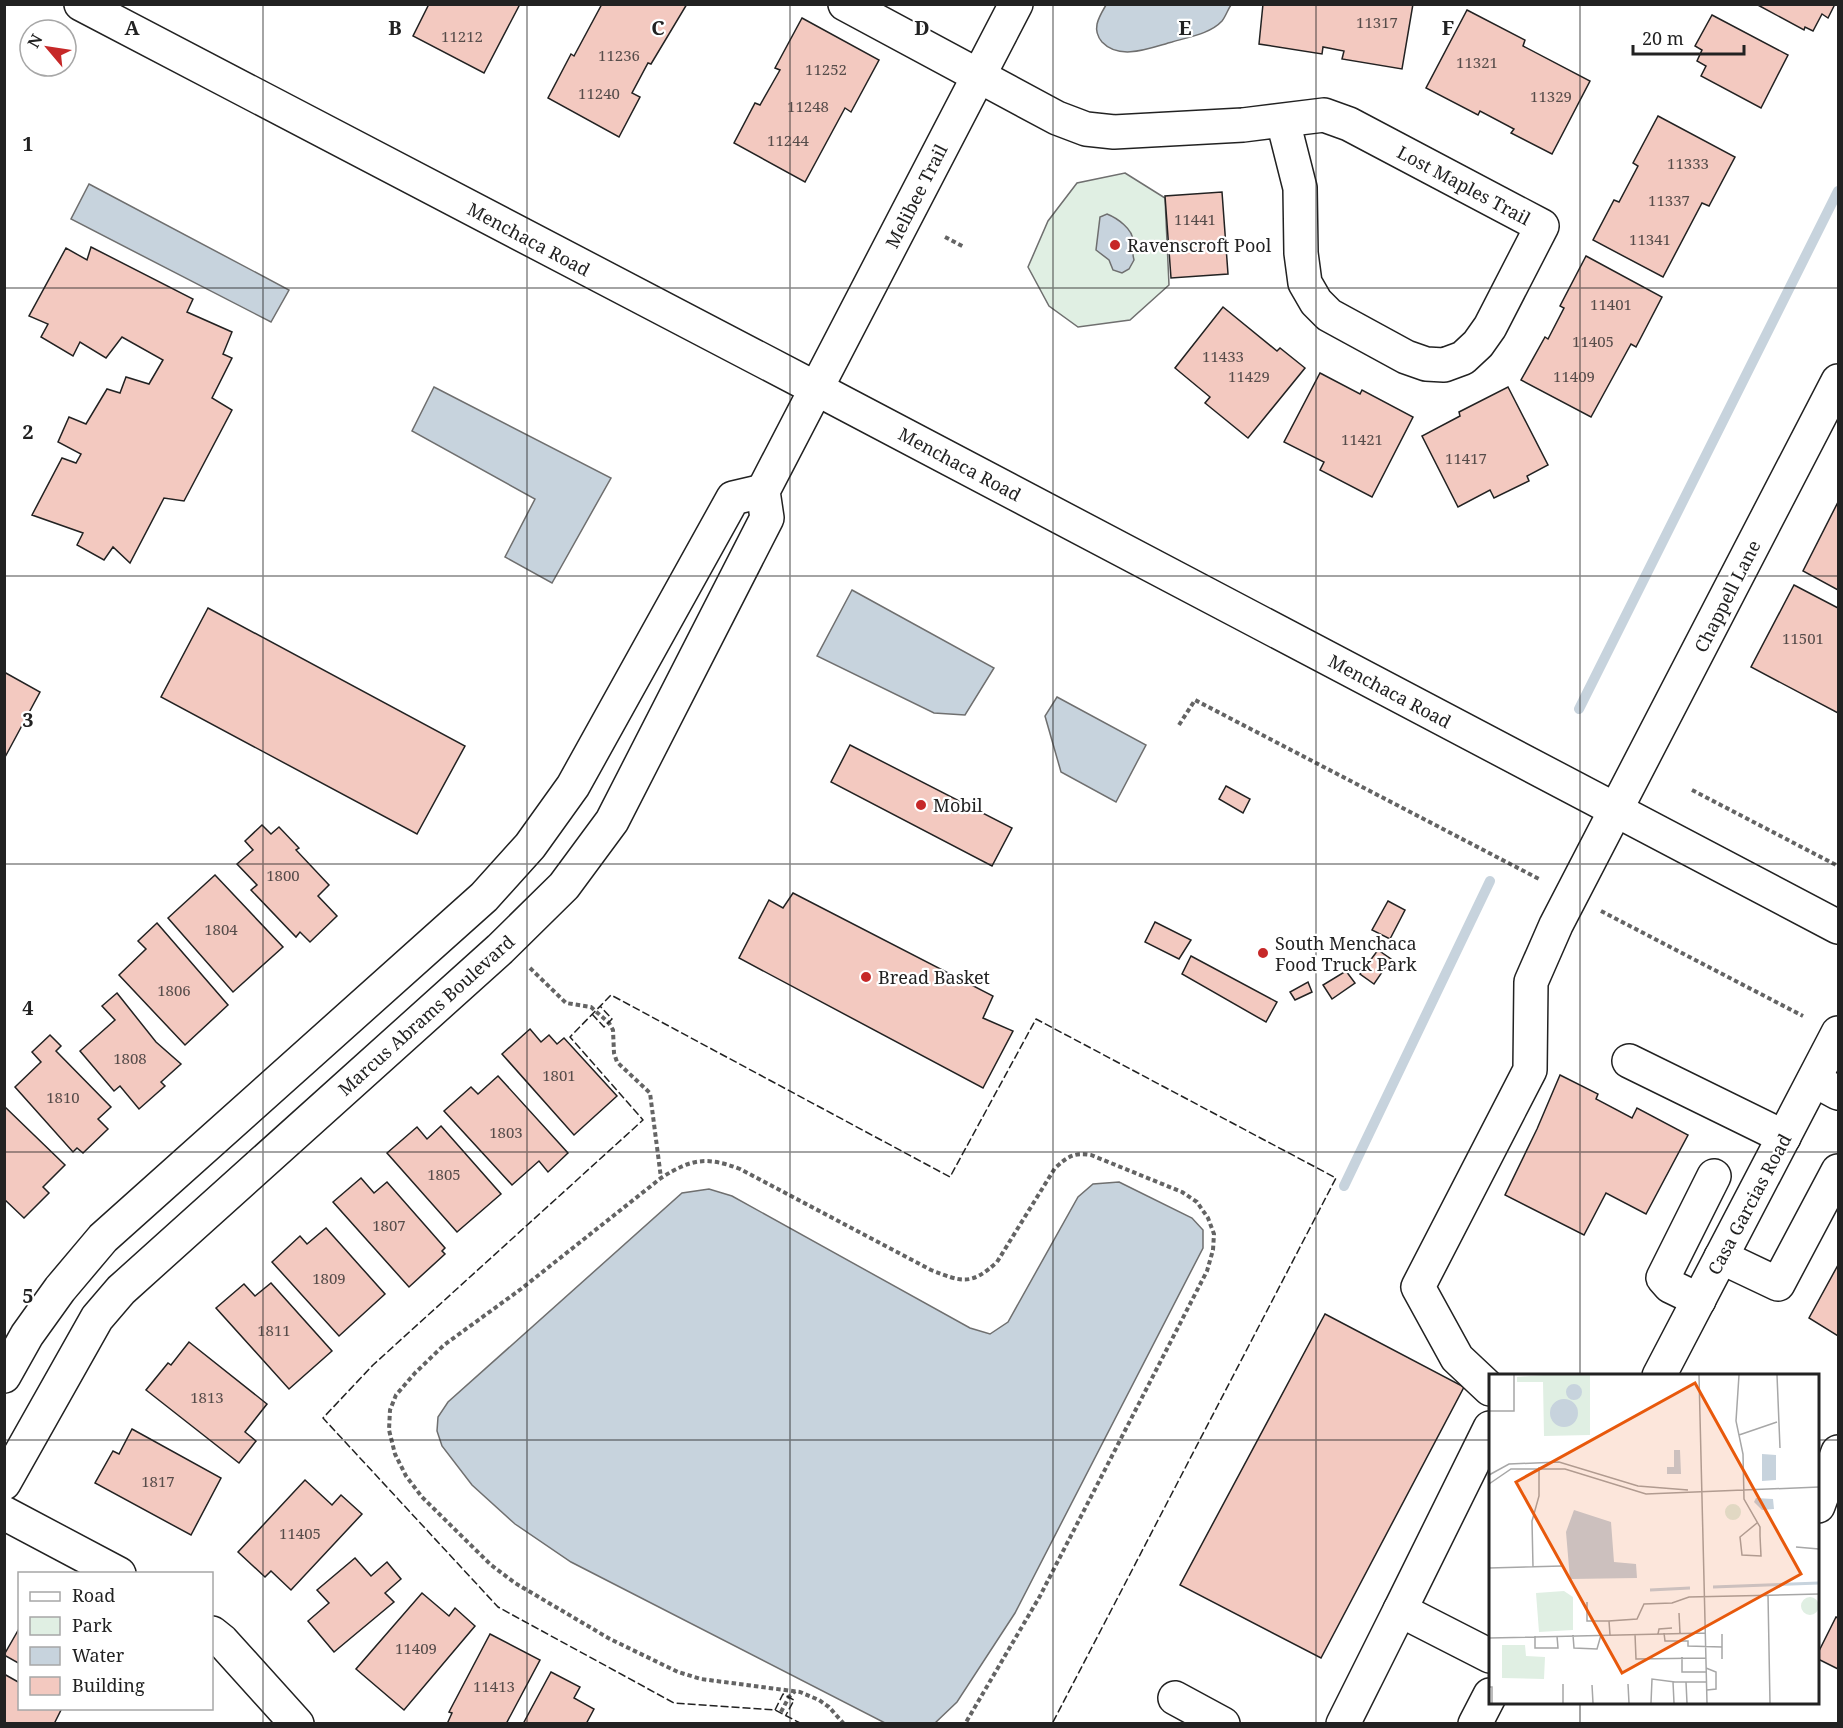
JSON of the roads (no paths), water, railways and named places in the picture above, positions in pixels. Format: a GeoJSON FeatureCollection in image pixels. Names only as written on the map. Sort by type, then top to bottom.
{"type":"FeatureCollection","features":[{"type":"Feature","properties":{"kind":"street","name":"Menchaca Road"},"geometry":{"type":"LineString","coordinates":[[81,4],[1839,927]]}},
{"type":"Feature","properties":{"kind":"street","name":"Lost Maples Trail"},"geometry":{"type":"LineString","coordinates":[[845,4],[1057,118],[1086,129],[1114,132],[1243,125],[1324,115],[1349,124],[1542,226],[1490,327],[1478,344],[1463,358],[1444,365],[1426,364],[1406,357],[1329,315],[1316,302],[1305,284],[1301,253],[1300,188],[1283,121]]}},
{"type":"Feature","properties":{"kind":"street","name":"Melibee Trail"},"geometry":{"type":"LineString","coordinates":[[817,389],[1016,4]]}},
{"type":"Feature","properties":{"kind":"street","name":"Chappell Lane"},"geometry":{"type":"LineString","coordinates":[[1489,1387],[1457,1358],[1418,1287],[1530,1070],[1531,982],[1556,925],[1839,381]]}},
{"type":"Feature","properties":{"kind":"street"},"geometry":{"type":"LineString","coordinates":[[4,1376],[27,1335],[60,1289],[103,1238],[484,897],[530,846],[573,786],[733,498],[763,491],[817,389]]}},
{"type":"Feature","properties":{"kind":"street","name":"Marcus Abrams Boulevard"},"geometry":{"type":"LineString","coordinates":[[4,1483],[97,1318],[121,1290],[500,949],[564,886],[612,821],[761,528],[766,518],[763,491]]}},
{"type":"Feature","properties":{"kind":"street","name":"Casa Garcias Road"},"geometry":{"type":"LineString","coordinates":[[1660,1374],[1784,1137],[1826,1086],[1839,1033]]}},
{"type":"Feature","properties":{"kind":"street"},"geometry":{"type":"LineString","coordinates":[[1629,1060],[1784,1137]]}},
{"type":"Feature","properties":{"kind":"street"},"geometry":{"type":"LineString","coordinates":[[1721,1257],[1778,1284],[1839,1171]]}},
{"type":"Feature","properties":{"kind":"street"},"geometry":{"type":"LineString","coordinates":[[1699,1300],[1670,1286],[1663,1278],[1714,1176]]}},
{"type":"Feature","properties":{"kind":"street"},"geometry":{"type":"LineString","coordinates":[[1343,1724],[1489,1432]]}},
{"type":"Feature","properties":{"kind":"street"},"geometry":{"type":"LineString","coordinates":[[1819,1503],[1839,1452]]}},
{"type":"Feature","properties":{"kind":"street"},"geometry":{"type":"LineString","coordinates":[[4,1513],[115,1572]]}},
{"type":"Feature","properties":{"kind":"street"},"geometry":{"type":"LineString","coordinates":[[1400,1610],[1489,1655]]}},
{"type":"Feature","properties":{"kind":"street"},"geometry":{"type":"LineString","coordinates":[[213,1634],[297,1724]]}},
{"type":"Feature","properties":{"kind":"street"},"geometry":{"type":"LineString","coordinates":[[1175,1698],[1223,1724]]}},
{"type":"Feature","properties":{"kind":"street"},"geometry":{"type":"LineString","coordinates":[[1475,1724],[1489,1699]]}},
{"type":"Feature","properties":{"kind":"water"},"geometry":{"type":"Polygon","coordinates":[[[1106,5],[1231,5],[1222,21],[1205,32],[1145,50],[1126,52],[1109,48],[1099,37],[1097,23],[1106,5]]]}},
{"type":"Feature","properties":{"kind":"water"},"geometry":{"type":"Polygon","coordinates":[[[89,184],[289,290],[271,322],[71,219],[89,184]]]}},
{"type":"Feature","properties":{"kind":"water","name":"Ravenscroft Pool"},"geometry":{"type":"Polygon","coordinates":[[[1107,214],[1124,224],[1132,237],[1134,260],[1129,269],[1122,273],[1113,270],[1109,260],[1096,250],[1100,217],[1107,214]]]}},
{"type":"Feature","properties":{"kind":"water"},"geometry":{"type":"Polygon","coordinates":[[[434,387],[611,478],[552,583],[505,557],[535,499],[412,431],[434,387]]]}},
{"type":"Feature","properties":{"kind":"water"},"geometry":{"type":"Polygon","coordinates":[[[852,590],[994,668],[965,715],[934,713],[817,656],[852,590]]]}},
{"type":"Feature","properties":{"kind":"water"},"geometry":{"type":"Polygon","coordinates":[[[1057,697],[1146,745],[1116,802],[1061,772],[1045,716],[1057,697]]]}},
{"type":"Feature","properties":{"kind":"water"},"geometry":{"type":"Polygon","coordinates":[[[1119,1182],[1192,1218],[1203,1230],[1203,1248],[1015,1613],[957,1702],[935,1723],[885,1723],[571,1562],[515,1524],[472,1485],[442,1446],[437,1431],[438,1417],[448,1402],[682,1193],[709,1189],[732,1196],[970,1328],[990,1334],[1008,1322],[1078,1197],[1093,1184],[1119,1182]]]}},
{"type":"Feature","properties":{"kind":"waterway"},"geometry":{"type":"LineString","coordinates":[[1579,709],[1838,191]]}},
{"type":"Feature","properties":{"kind":"waterway"},"geometry":{"type":"LineString","coordinates":[[1344,1186],[1490,881]]}},
{"type":"Feature","properties":{"kind":"place","name":"Ravenscroft Pool"},"geometry":{"type":"Point","coordinates":[1115,245]}},
{"type":"Feature","properties":{"kind":"place","name":"Mobil"},"geometry":{"type":"Point","coordinates":[921,805]}},
{"type":"Feature","properties":{"kind":"place","name":"South Menchaca Food Truck Park"},"geometry":{"type":"Point","coordinates":[1263,953]}},
{"type":"Feature","properties":{"kind":"place","name":"Bread Basket"},"geometry":{"type":"Point","coordinates":[866,977]}}]}
